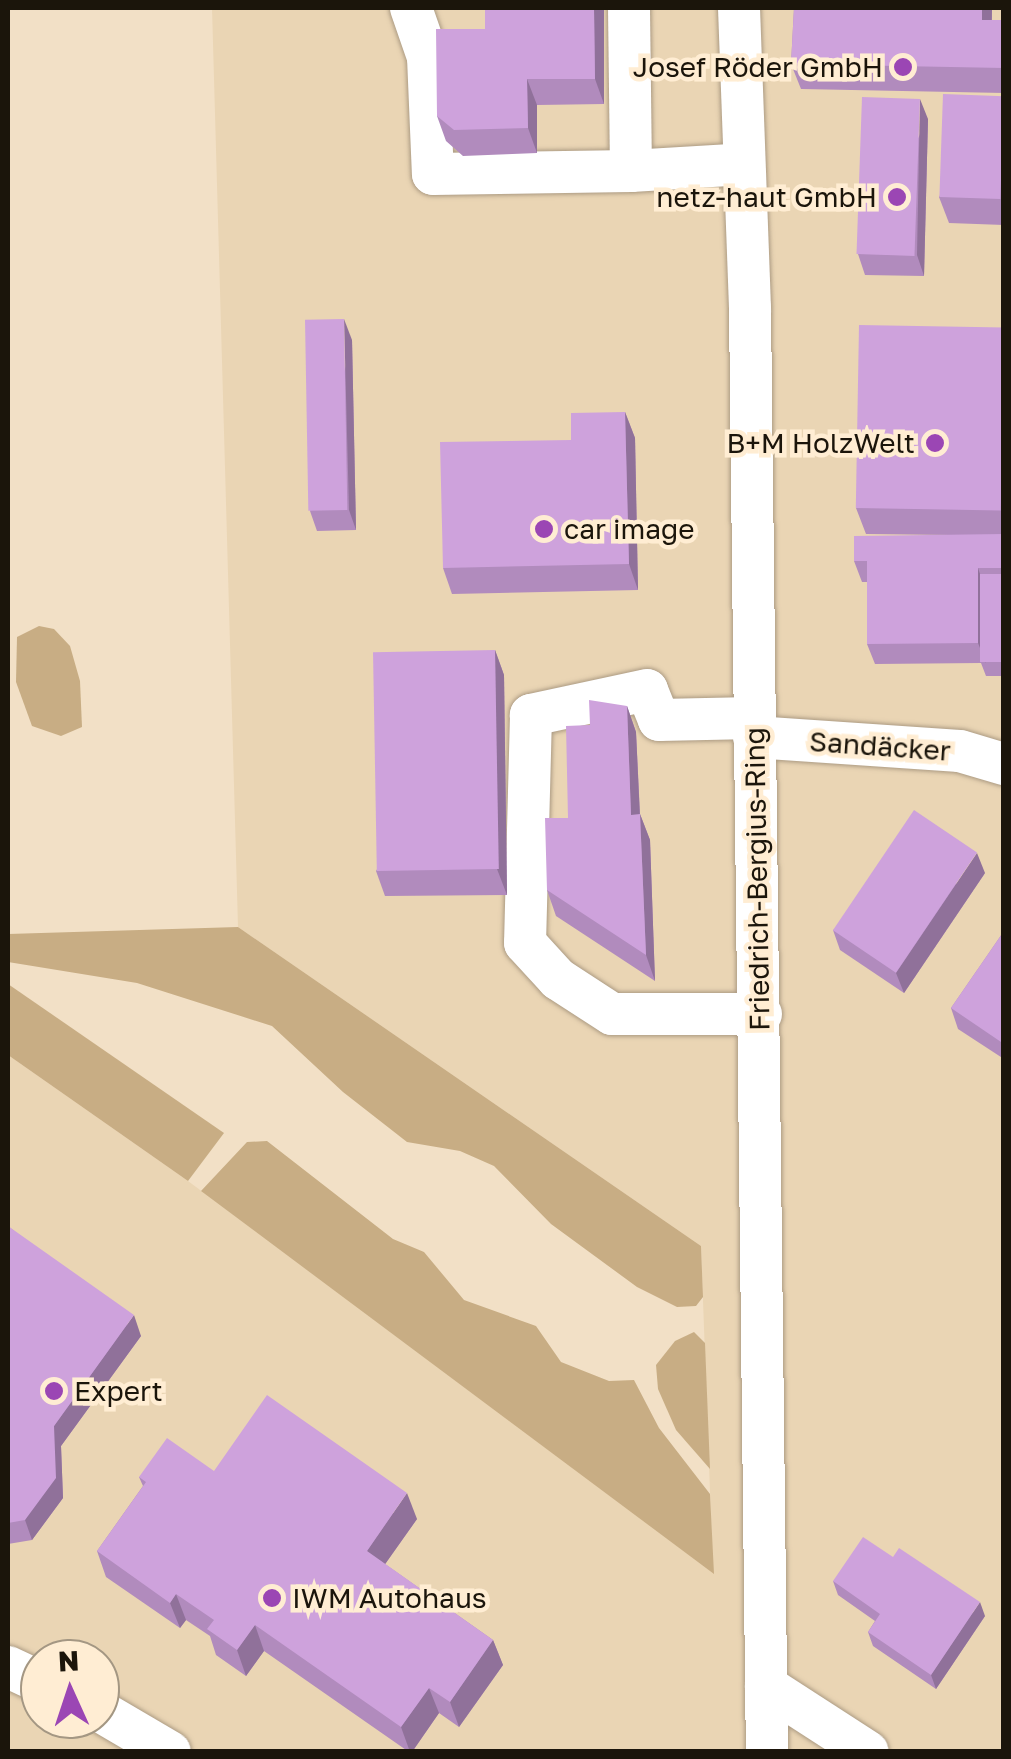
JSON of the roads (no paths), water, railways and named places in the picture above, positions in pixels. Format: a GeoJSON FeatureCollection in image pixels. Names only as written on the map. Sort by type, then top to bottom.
{"type":"FeatureCollection","features":[{"type":"Feature","properties":{"kind":"street"},"geometry":{"type":"LineString","coordinates":[[412,8],[428,56],[433,174],[631,171],[744,164]]}},
{"type":"Feature","properties":{"kind":"street"},"geometry":{"type":"LineString","coordinates":[[628,8],[631,171]]}},
{"type":"Feature","properties":{"kind":"street","name":"Friedrich-Bergius-Ring"},"geometry":{"type":"LineString","coordinates":[[738,8],[750,308],[767,1752]]}},
{"type":"Feature","properties":{"kind":"street","name":"Sandäcker"},"geometry":{"type":"LineString","coordinates":[[761,1014],[612,1014],[558,980],[525,944],[530,715],[646,690],[659,720],[960,751],[1004,764]]}},
{"type":"Feature","properties":{"kind":"street"},"geometry":{"type":"LineString","coordinates":[[766,1686],[868,1752]]}},
{"type":"Feature","properties":{"kind":"street"},"geometry":{"type":"LineString","coordinates":[[120,1722],[170,1752]]}},
{"type":"Feature","properties":{"kind":"place","name":"Josef Röder GmbH"},"geometry":{"type":"Point","coordinates":[903,67]}},
{"type":"Feature","properties":{"kind":"place","name":"netz-haut GmbH"},"geometry":{"type":"Point","coordinates":[897,197]}},
{"type":"Feature","properties":{"kind":"place","name":"B+M HolzWelt"},"geometry":{"type":"Point","coordinates":[935,443]}},
{"type":"Feature","properties":{"kind":"place","name":"car image"},"geometry":{"type":"Point","coordinates":[544,529]}},
{"type":"Feature","properties":{"kind":"place","name":"Expert"},"geometry":{"type":"Point","coordinates":[54,1391]}},
{"type":"Feature","properties":{"kind":"place","name":"IWM Autohaus"},"geometry":{"type":"Point","coordinates":[272,1598]}}]}
